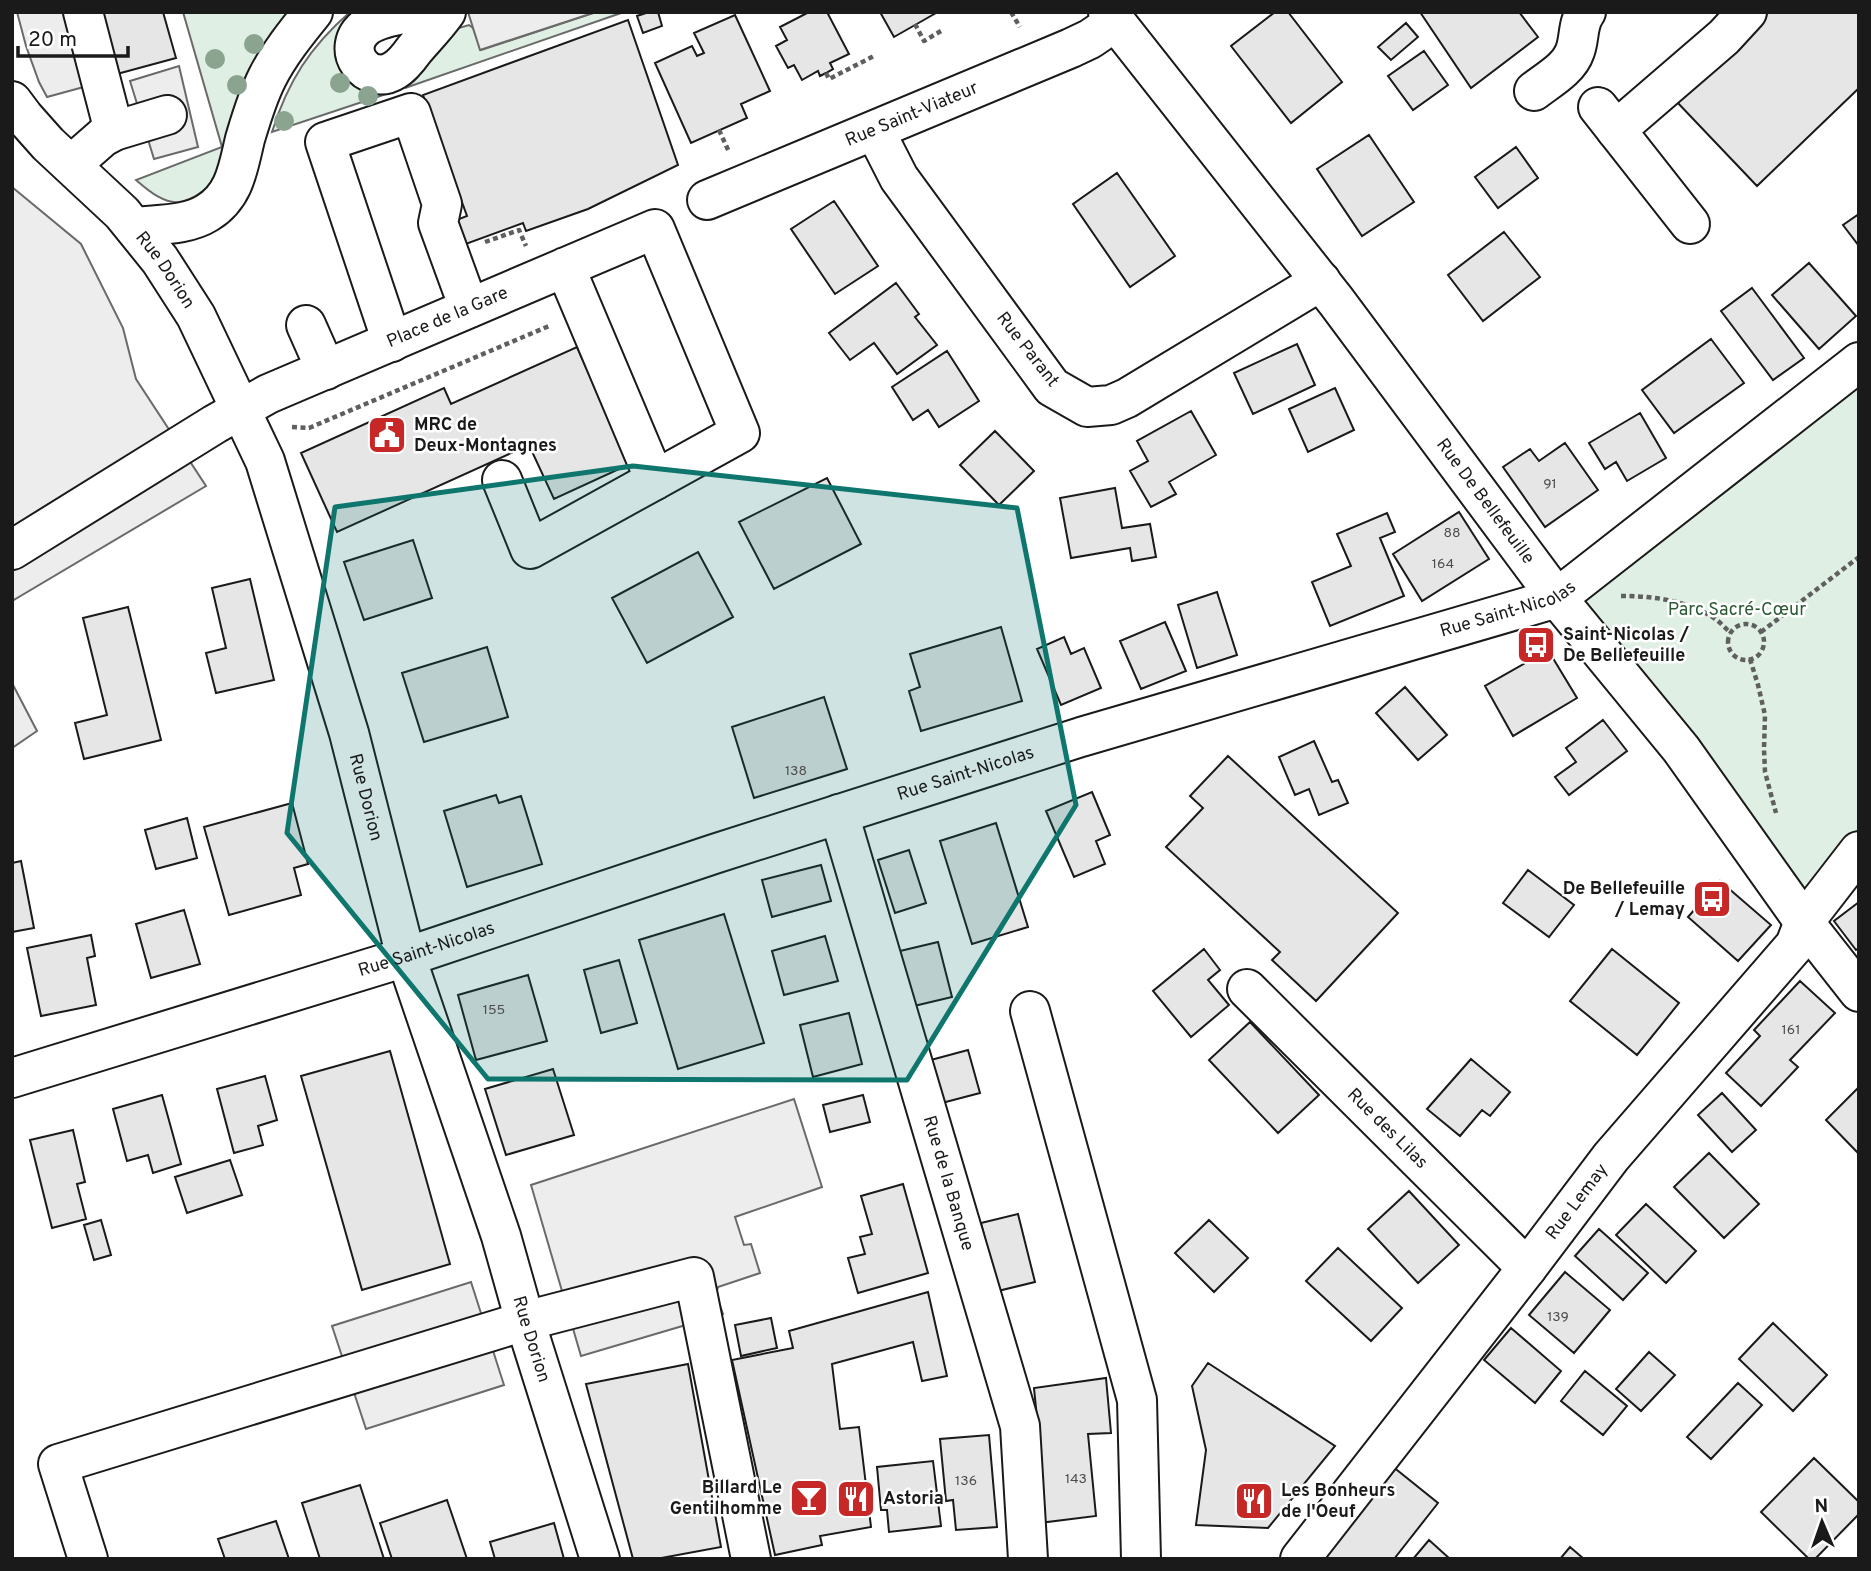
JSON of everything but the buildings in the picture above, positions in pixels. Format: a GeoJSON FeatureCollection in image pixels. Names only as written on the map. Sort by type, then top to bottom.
{"type":"FeatureCollection","features":[{"type":"Feature","properties":{"kind":"street"},"geometry":{"type":"LineString","coordinates":[[83,12],[114,131]]}},
{"type":"Feature","properties":{"kind":"street"},"geometry":{"type":"LineString","coordinates":[[134,227],[186,222],[207,214],[227,196],[238,171],[251,120],[267,78],[313,12]]}},
{"type":"Feature","properties":{"kind":"street"},"geometry":{"type":"LineString","coordinates":[[414,12],[389,17],[366,27],[355,42],[354,50],[363,68],[377,74],[396,70],[435,28],[446,12]]}},
{"type":"Feature","properties":{"kind":"street"},"geometry":{"type":"LineString","coordinates":[[1534,91],[1570,61],[1576,50],[1581,18],[1586,12]]}},
{"type":"Feature","properties":{"kind":"street"},"geometry":{"type":"LineString","coordinates":[[1690,224],[1607,119],[1724,37],[1747,12]]}},
{"type":"Feature","properties":{"kind":"street","name":"Rue Saint-Viateur"},"geometry":{"type":"LineString","coordinates":[[707,200],[1080,43],[1103,31],[1112,17]]}},
{"type":"Feature","properties":{"kind":"street","name":"Rue De Bellefeuille"},"geometry":{"type":"LineString","coordinates":[[1112,17],[1321,281],[1557,598],[1681,749],[1804,922],[1859,992]]}},
{"type":"Feature","properties":{"kind":"street","name":"Rue Dorion"},"geometry":{"type":"LineString","coordinates":[[12,101],[34,130],[108,199],[160,260],[189,305],[265,461],[349,733],[406,957],[501,1236],[600,1559]]}},
{"type":"Feature","properties":{"kind":"street"},"geometry":{"type":"LineString","coordinates":[[392,342],[325,142],[411,113],[442,204],[438,223],[469,309]]}},
{"type":"Feature","properties":{"kind":"street"},"geometry":{"type":"LineString","coordinates":[[71,164],[96,141],[114,131],[167,115]]}},
{"type":"Feature","properties":{"kind":"street","name":"Rue Parant"},"geometry":{"type":"LineString","coordinates":[[875,131],[899,178],[1052,387],[1087,407],[1111,405],[1127,398],[1321,281]]}},
{"type":"Feature","properties":{"kind":"street","name":"Place de la Gare"},"geometry":{"type":"LineString","coordinates":[[12,550],[268,394],[655,229],[740,433],[655,480]]}},
{"type":"Feature","properties":{"kind":"street"},"geometry":{"type":"LineString","coordinates":[[502,480],[530,549],[655,480],[565,267]]}},
{"type":"Feature","properties":{"kind":"street"},"geometry":{"type":"LineString","coordinates":[[306,325],[326,370]]}},
{"type":"Feature","properties":{"kind":"street","name":"Rue Saint-Nicolas"},"geometry":{"type":"LineString","coordinates":[[12,1078],[406,957],[1081,737],[1557,598],[1859,362]]}},
{"type":"Feature","properties":{"kind":"street","name":"Rue de la Banque"},"geometry":{"type":"LineString","coordinates":[[839,814],[1020,1426],[1028,1559]]}},
{"type":"Feature","properties":{"kind":"street","name":"Rue Lemay"},"geometry":{"type":"LineString","coordinates":[[1300,1559],[1611,1157],[1795,945],[1804,922],[1859,851]]}},
{"type":"Feature","properties":{"kind":"street","name":"Rue des Lilas"},"geometry":{"type":"LineString","coordinates":[[1247,989],[1527,1268]]}},
{"type":"Feature","properties":{"kind":"street"},"geometry":{"type":"LineString","coordinates":[[1030,1010],[1137,1400],[1141,1559]]}},
{"type":"Feature","properties":{"kind":"street"},"geometry":{"type":"LineString","coordinates":[[88,1559],[58,1464],[525,1321],[694,1277],[751,1559]]}},
{"type":"Feature","properties":{"kind":"path"},"geometry":{"type":"LineString","coordinates":[[1011,12],[1020,27]]}},
{"type":"Feature","properties":{"kind":"path"},"geometry":{"type":"LineString","coordinates":[[915,24],[924,41],[941,31]]}},
{"type":"Feature","properties":{"kind":"path"},"geometry":{"type":"LineString","coordinates":[[826,73],[829,79],[876,55]]}},
{"type":"Feature","properties":{"kind":"path"},"geometry":{"type":"LineString","coordinates":[[719,130],[730,154]]}},
{"type":"Feature","properties":{"kind":"path"},"geometry":{"type":"LineString","coordinates":[[284,426],[309,428],[554,324]]}},
{"type":"Feature","properties":{"kind":"path"},"geometry":{"type":"LineString","coordinates":[[1761,632],[1859,557]]}},
{"type":"Feature","properties":{"kind":"path"},"geometry":{"type":"LineString","coordinates":[[1557,598],[1647,596],[1682,603],[1715,618],[1731,633]]}},
{"type":"Feature","properties":{"kind":"path"},"geometry":{"type":"LineString","coordinates":[[1740,625],[1751,625],[1761,632],[1763,649],[1756,657],[1738,658],[1730,650],[1728,639],[1740,625]]}},
{"type":"Feature","properties":{"kind":"path"},"geometry":{"type":"LineString","coordinates":[[1750,659],[1765,715],[1765,772],[1778,822]]}},
{"type":"Feature","properties":{"kind":"highlighted area"},"geometry":{"type":"Polygon","coordinates":[[[633,466],[1017,508],[1076,805],[907,1080],[488,1079],[287,833],[335,507],[633,466]]]}},
{"type":"Feature","properties":{"kind":"green space"},"geometry":{"type":"Polygon","coordinates":[[[183,12],[292,12],[217,180],[195,196],[176,202],[158,197],[136,180],[222,147],[183,12]]]}},
{"type":"Feature","properties":{"kind":"green space"},"geometry":{"type":"Polygon","coordinates":[[[350,12],[354,12],[340,30],[337,42],[368,91],[383,95],[272,132],[285,97],[302,66],[323,38],[350,12]]]}},
{"type":"Feature","properties":{"kind":"green space"},"geometry":{"type":"Polygon","coordinates":[[[596,12],[624,12],[405,88],[415,80],[455,29],[469,25],[473,28],[481,50],[596,12]]]}},
{"type":"Feature","properties":{"kind":"green space","name":"Parc Sacré-Cœur"},"geometry":{"type":"Polygon","coordinates":[[[1859,362],[1859,851],[1804,922],[1557,598],[1859,362]]]}},
{"type":"Feature","properties":{"kind":"shaded area"},"geometry":{"type":"Polygon","coordinates":[[[17,12],[83,12],[102,82],[47,97],[26,46],[17,12]]]}},
{"type":"Feature","properties":{"kind":"shaded area"},"geometry":{"type":"Polygon","coordinates":[[[468,12],[596,12],[480,50],[468,12]]]}},
{"type":"Feature","properties":{"kind":"shaded area"},"geometry":{"type":"Polygon","coordinates":[[[179,66],[198,147],[154,159],[130,81],[179,66]]]}},
{"type":"Feature","properties":{"kind":"shaded area"},"geometry":{"type":"Polygon","coordinates":[[[12,187],[81,244],[123,328],[136,379],[206,486],[12,601],[12,187]]]}},
{"type":"Feature","properties":{"kind":"shaded area"},"geometry":{"type":"Polygon","coordinates":[[[12,683],[37,731],[12,748],[12,683]]]}},
{"type":"Feature","properties":{"kind":"shaded area"},"geometry":{"type":"Polygon","coordinates":[[[794,1099],[822,1187],[735,1217],[744,1245],[751,1244],[760,1273],[718,1287],[716,1294],[723,1314],[581,1356],[531,1185],[794,1099]]]}},
{"type":"Feature","properties":{"kind":"shaded area"},"geometry":{"type":"Polygon","coordinates":[[[471,1282],[504,1385],[366,1429],[332,1326],[471,1282]]]}},
{"type":"Feature","properties":{"kind":"place","name":"MRC de Deux-Montagnes"},"geometry":{"type":"Point","coordinates":[387,435]}},
{"type":"Feature","properties":{"kind":"place","name":"Saint-Nicolas / De Bellefeuille"},"geometry":{"type":"Point","coordinates":[1536,645]}},
{"type":"Feature","properties":{"kind":"place","name":"De Bellefeuille / Lemay"},"geometry":{"type":"Point","coordinates":[1712,899]}},
{"type":"Feature","properties":{"kind":"place","name":"Billard Le Gentilhomme"},"geometry":{"type":"Point","coordinates":[809,1498]}},
{"type":"Feature","properties":{"kind":"place","name":"Astoria"},"geometry":{"type":"Point","coordinates":[856,1499]}},
{"type":"Feature","properties":{"kind":"place","name":"Les Bonheurs de l'Oeuf"},"geometry":{"type":"Point","coordinates":[1254,1501]}}]}
